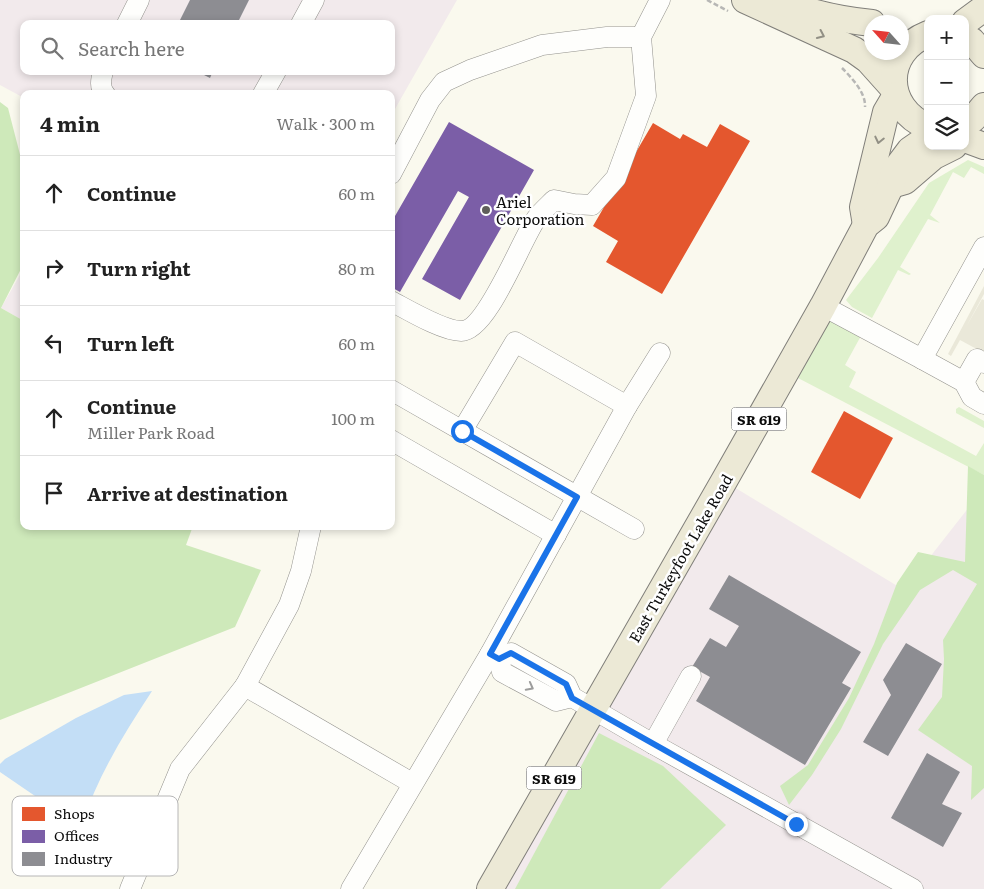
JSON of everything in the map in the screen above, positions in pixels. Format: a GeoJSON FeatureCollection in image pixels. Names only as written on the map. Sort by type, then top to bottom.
{"type":"FeatureCollection","features":[{"type":"Feature","properties":{"kind":"main road"},"geometry":{"type":"LineString","coordinates":[[778,0],[799,9],[838,19],[864,22]]}},
{"type":"Feature","properties":{"kind":"main road"},"geometry":{"type":"LineString","coordinates":[[739,6],[854,50],[868,60],[895,92],[906,113],[924,125]]}},
{"type":"Feature","properties":{"kind":"main road"},"geometry":{"type":"LineString","coordinates":[[969,19],[984,8]]}},
{"type":"Feature","properties":{"kind":"main road"},"geometry":{"type":"LineString","coordinates":[[909,29],[924,32]]}},
{"type":"Feature","properties":{"kind":"main road"},"geometry":{"type":"LineString","coordinates":[[866,225],[863,207],[886,112],[895,92],[894,72],[899,58],[907,47],[924,35]]}},
{"type":"Feature","properties":{"kind":"main road"},"geometry":{"type":"LineString","coordinates":[[969,39],[984,55]]}},
{"type":"Feature","properties":{"kind":"main road"},"geometry":{"type":"LineString","coordinates":[[969,133],[973,119],[984,106]]}},
{"type":"Feature","properties":{"kind":"main road","name":"East Turkeyfoot Lake Road"},"geometry":{"type":"LineString","coordinates":[[490,889],[583,703],[823,306],[866,225],[876,218],[891,185],[895,170],[910,150],[924,140]]}},
{"type":"Feature","properties":{"kind":"main road"},"geometry":{"type":"LineString","coordinates":[[891,185],[905,181],[934,156],[946,150]]}},
{"type":"Feature","properties":{"kind":"street"},"geometry":{"type":"LineString","coordinates":[[129,20],[139,0]]}},
{"type":"Feature","properties":{"kind":"street"},"geometry":{"type":"LineString","coordinates":[[303,20],[314,0]]}},
{"type":"Feature","properties":{"kind":"street"},"geometry":{"type":"LineString","coordinates":[[395,303],[450,329],[464,332],[474,326],[492,303],[536,220],[554,200],[592,205],[616,178],[646,96],[641,37],[660,0]]}},
{"type":"Feature","properties":{"kind":"street"},"geometry":{"type":"LineString","coordinates":[[395,166],[430,100],[444,82],[470,70],[542,45],[607,37],[641,37]]}},
{"type":"Feature","properties":{"kind":"street"},"geometry":{"type":"LineString","coordinates":[[102,75],[102,90]]}},
{"type":"Feature","properties":{"kind":"street"},"geometry":{"type":"LineString","coordinates":[[265,90],[274,75]]}},
{"type":"Feature","properties":{"kind":"street"},"geometry":{"type":"LineString","coordinates":[[922,359],[984,247]]}},
{"type":"Feature","properties":{"kind":"street"},"geometry":{"type":"LineString","coordinates":[[823,306],[964,382],[972,397],[984,404]]}},
{"type":"Feature","properties":{"kind":"street"},"geometry":{"type":"LineString","coordinates":[[462,431],[515,342],[627,406]]}},
{"type":"Feature","properties":{"kind":"street"},"geometry":{"type":"LineString","coordinates":[[351,889],[412,783],[495,656],[556,535],[627,406],[660,353]]}},
{"type":"Feature","properties":{"kind":"street"},"geometry":{"type":"LineString","coordinates":[[964,382],[977,360],[984,363]]}},
{"type":"Feature","properties":{"kind":"street"},"geometry":{"type":"LineString","coordinates":[[395,392],[634,529]]}},
{"type":"Feature","properties":{"kind":"street"},"geometry":{"type":"LineString","coordinates":[[395,442],[556,535]]}},
{"type":"Feature","properties":{"kind":"street"},"geometry":{"type":"LineString","coordinates":[[169,796],[180,769],[245,686],[289,605],[301,571],[310,530]]}},
{"type":"Feature","properties":{"kind":"street"},"geometry":{"type":"LineString","coordinates":[[495,656],[511,653],[566,684],[583,703],[913,889]]}},
{"type":"Feature","properties":{"kind":"street"},"geometry":{"type":"LineString","coordinates":[[653,744],[691,676]]}},
{"type":"Feature","properties":{"kind":"street"},"geometry":{"type":"LineString","coordinates":[[245,686],[412,783]]}},
{"type":"Feature","properties":{"kind":"street"},"geometry":{"type":"LineString","coordinates":[[130,889],[135,876]]}},
{"type":"Feature","properties":{"kind":"path"},"geometry":{"type":"LineString","coordinates":[[707,0],[739,6]]}},
{"type":"Feature","properties":{"kind":"path"},"geometry":{"type":"LineString","coordinates":[[836,65],[843,68],[860,91],[866,101],[865,109]]}},
{"type":"Feature","properties":{"kind":"shaded area"},"geometry":{"type":"Polygon","coordinates":[[[0,0],[457,0],[395,109],[395,90],[20,90],[20,96],[0,85],[0,0]]]}},
{"type":"Feature","properties":{"kind":"shaded area"},"geometry":{"type":"Polygon","coordinates":[[[20,275],[20,319],[1,308],[20,275]]]}},
{"type":"Feature","properties":{"kind":"shaded area"},"geometry":{"type":"Polygon","coordinates":[[[984,286],[984,294],[966,327],[982,299],[984,300],[984,353],[960,340],[951,356],[948,354],[984,286]]]}},
{"type":"Feature","properties":{"kind":"shaded area"},"geometry":{"type":"Polygon","coordinates":[[[724,481],[904,590],[984,488],[984,889],[490,889],[724,481]]]}},
{"type":"Feature","properties":{"kind":"green space"},"geometry":{"type":"Polygon","coordinates":[[[0,102],[8,108],[20,154],[20,271],[1,308],[20,319],[20,530],[192,530],[186,545],[261,570],[235,627],[0,720],[0,102]]]}},
{"type":"Feature","properties":{"kind":"green space"},"geometry":{"type":"Polygon","coordinates":[[[968,160],[984,167],[984,174],[971,167],[964,178],[953,172],[930,215],[940,223],[928,219],[900,267],[911,274],[909,275],[898,270],[872,318],[852,307],[846,300],[878,258],[929,183],[968,160]]]}},
{"type":"Feature","properties":{"kind":"green space"},"geometry":{"type":"Polygon","coordinates":[[[842,321],[862,334],[845,365],[856,372],[849,387],[976,456],[984,443],[984,475],[798,378],[829,322],[842,321]]]}},
{"type":"Feature","properties":{"kind":"green space"},"geometry":{"type":"Polygon","coordinates":[[[959,407],[984,421],[984,428],[956,413],[956,409],[959,407]]]}},
{"type":"Feature","properties":{"kind":"green space"},"geometry":{"type":"Polygon","coordinates":[[[968,466],[984,475],[984,788],[971,800],[972,766],[918,730],[942,697],[943,640],[977,584],[953,570],[920,590],[883,644],[841,729],[812,775],[789,805],[780,786],[808,765],[849,698],[874,644],[897,583],[918,552],[965,562],[968,466]]]}},
{"type":"Feature","properties":{"kind":"green space"},"geometry":{"type":"Polygon","coordinates":[[[599,733],[663,766],[726,825],[660,889],[515,889],[599,733]]]}},
{"type":"Feature","properties":{"kind":"water"},"geometry":{"type":"Polygon","coordinates":[[[152,691],[113,754],[93,796],[35,796],[0,772],[0,764],[5,759],[76,718],[124,695],[152,691]]]}},
{"type":"Feature","properties":{"kind":"building: Shops"},"geometry":{"type":"Polygon","coordinates":[[[653,123],[680,139],[683,134],[707,147],[720,124],[750,141],[662,294],[606,262],[618,241],[593,226],[653,123]]]}},
{"type":"Feature","properties":{"kind":"building: Shops"},"geometry":{"type":"Polygon","coordinates":[[[844,411],[893,438],[860,499],[811,472],[844,411]]]}},
{"type":"Feature","properties":{"kind":"building: Offices","name":"Ariel Corporation"},"geometry":{"type":"Polygon","coordinates":[[[449,122],[534,170],[460,300],[422,279],[469,197],[458,191],[400,292],[395,289],[395,216],[449,122]]]}},
{"type":"Feature","properties":{"kind":"building: Industry"},"geometry":{"type":"Polygon","coordinates":[[[190,0],[249,0],[239,20],[180,20],[190,0]]]}},
{"type":"Feature","properties":{"kind":"building: Industry"},"geometry":{"type":"Polygon","coordinates":[[[729,575],[861,652],[842,683],[851,688],[805,765],[696,701],[710,677],[692,667],[710,638],[726,647],[739,626],[709,609],[729,575]]]}},
{"type":"Feature","properties":{"kind":"building: Industry"},"geometry":{"type":"Polygon","coordinates":[[[906,643],[942,664],[888,756],[863,742],[891,695],[883,680],[906,643]]]}},
{"type":"Feature","properties":{"kind":"building: Industry"},"geometry":{"type":"Polygon","coordinates":[[[927,753],[960,772],[942,804],[962,813],[943,847],[891,818],[927,753]]]}},
{"type":"Feature","properties":{"kind":"place","name":"Ariel Corporation"},"geometry":{"type":"Point","coordinates":[486,210]}},
{"type":"Feature","properties":{"kind":"route"},"geometry":{"type":"LineString","coordinates":[[462,431],[577,497],[490,654],[499,659],[511,653],[566,684],[572,698],[796,824]]}}]}
